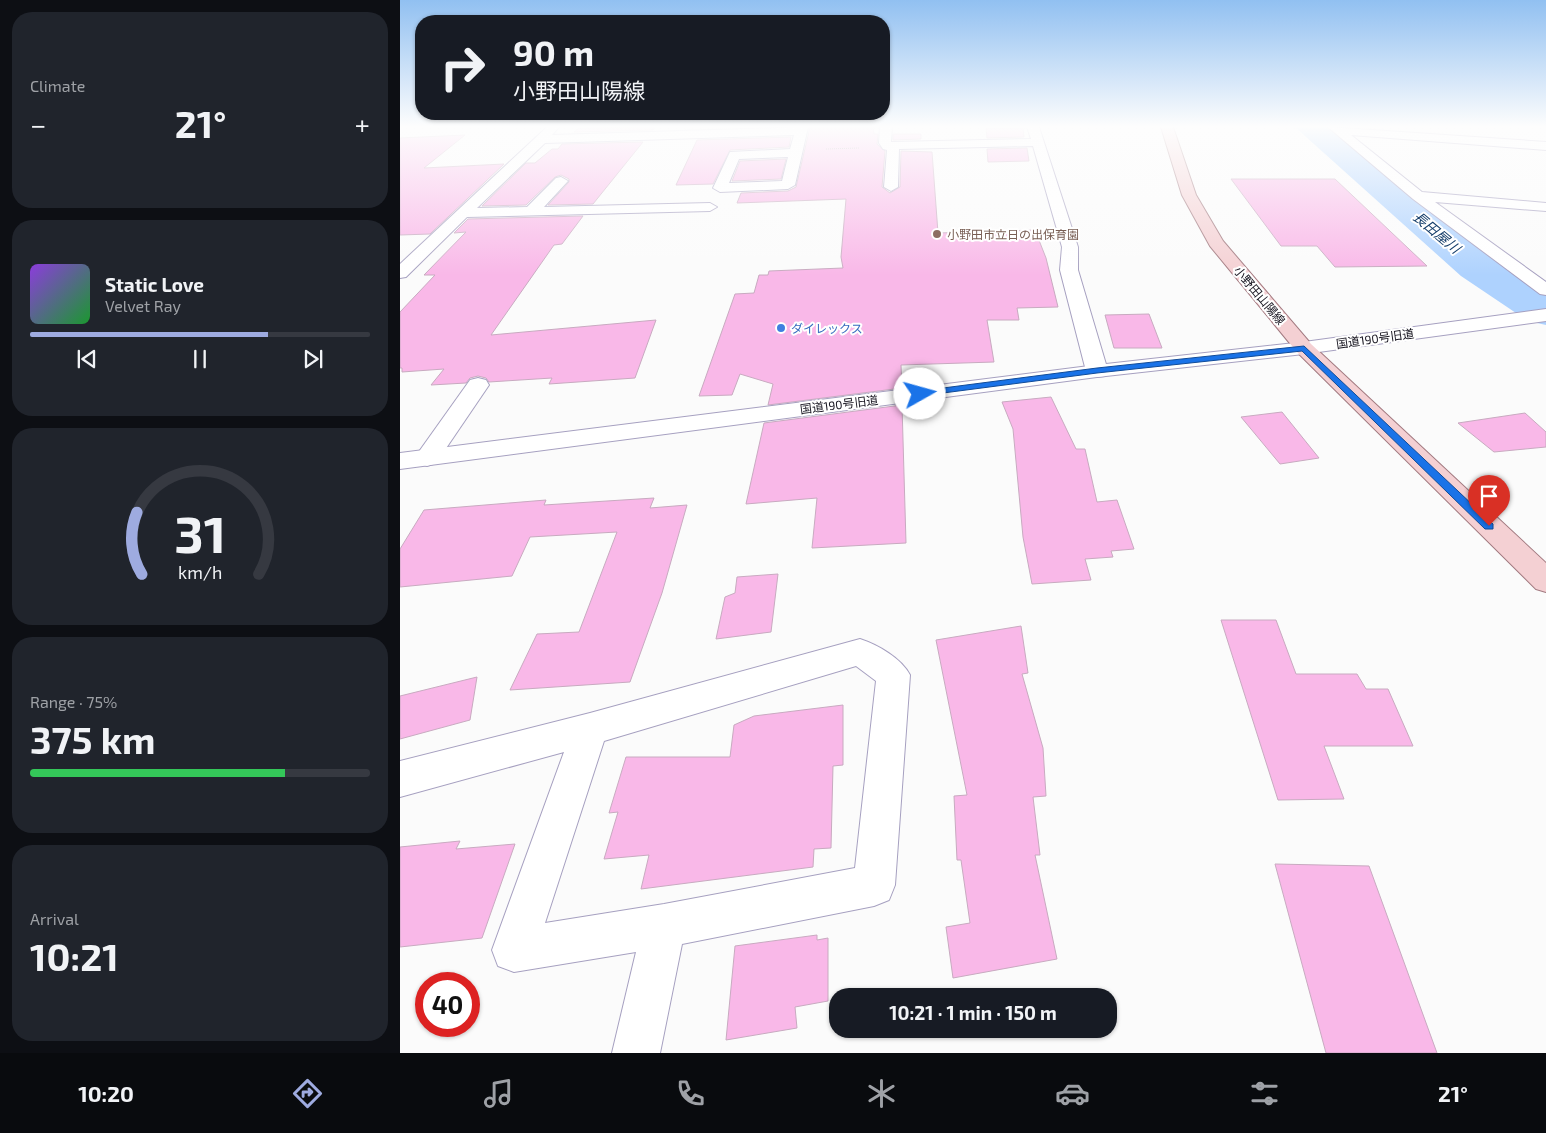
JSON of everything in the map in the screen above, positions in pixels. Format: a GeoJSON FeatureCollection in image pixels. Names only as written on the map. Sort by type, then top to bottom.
{"type":"FeatureCollection","features":[{"type":"Feature","properties":{"kind":"main road","name":"小野田山陽線"},"geometry":{"type":"LineString","coordinates":[[1183,176],[1189,195],[1216,243],[1304,348],[1546,581]]}},
{"type":"Feature","properties":{"kind":"street"},"geometry":{"type":"LineString","coordinates":[[400,273],[503,176]]}},
{"type":"Feature","properties":{"kind":"street"},"geometry":{"type":"LineString","coordinates":[[725,176],[720,188],[788,185],[790,176]]}},
{"type":"Feature","properties":{"kind":"street"},"geometry":{"type":"LineString","coordinates":[[891,187],[892,176]]}},
{"type":"Feature","properties":{"kind":"street"},"geometry":{"type":"LineString","coordinates":[[1048,176],[1070,247],[1069,270],[1097,370]]}},
{"type":"Feature","properties":{"kind":"street"},"geometry":{"type":"LineString","coordinates":[[1394,176],[1546,290]]}},
{"type":"Feature","properties":{"kind":"street"},"geometry":{"type":"LineString","coordinates":[[530,212],[561,181]]}},
{"type":"Feature","properties":{"kind":"street"},"geometry":{"type":"LineString","coordinates":[[1514,190],[1525,205]]}},
{"type":"Feature","properties":{"kind":"street"},"geometry":{"type":"LineString","coordinates":[[1418,196],[1546,207]]}},
{"type":"Feature","properties":{"kind":"street"},"geometry":{"type":"LineString","coordinates":[[463,214],[710,207]]}},
{"type":"Feature","properties":{"kind":"street","name":"国道190号旧道"},"geometry":{"type":"LineString","coordinates":[[400,461],[1097,370],[1304,348],[1546,315]]}},
{"type":"Feature","properties":{"kind":"street"},"geometry":{"type":"LineString","coordinates":[[427,458],[478,386]]}},
{"type":"Feature","properties":{"kind":"street"},"geometry":{"type":"LineString","coordinates":[[400,779],[590,729],[860,652],[893,675],[874,885],[664,926],[514,950],[590,729]]}},
{"type":"Feature","properties":{"kind":"street"},"geometry":{"type":"LineString","coordinates":[[636,1053],[664,926]]}},
{"type":"Feature","properties":{"kind":"building"},"geometry":{"type":"Polygon","coordinates":[[[400,176],[491,176],[430,234],[400,235],[400,176]]]}},
{"type":"Feature","properties":{"kind":"building"},"geometry":{"type":"Polygon","coordinates":[[[513,176],[558,176],[526,205],[482,206],[513,176]]]}},
{"type":"Feature","properties":{"kind":"building"},"geometry":{"type":"Polygon","coordinates":[[[563,176],[615,176],[593,204],[548,205],[569,182],[569,179],[563,176]]]}},
{"type":"Feature","properties":{"kind":"building"},"geometry":{"type":"Polygon","coordinates":[[[680,176],[717,176],[713,184],[676,185],[680,176]]]}},
{"type":"Feature","properties":{"kind":"building"},"geometry":{"type":"Polygon","coordinates":[[[734,176],[782,176],[781,179],[732,181],[734,176]]]}},
{"type":"Feature","properties":{"kind":"building"},"geometry":{"type":"Polygon","coordinates":[[[799,176],[883,176],[882,187],[890,193],[900,187],[900,176],[934,176],[938,233],[1035,230],[1046,258],[1058,307],[1017,308],[1019,320],[987,320],[994,362],[901,365],[902,388],[768,405],[773,384],[740,374],[732,395],[699,396],[735,294],[754,293],[759,275],[768,275],[769,271],[843,268],[841,257],[846,199],[737,203],[741,193],[788,191],[796,187],[799,176]]]}},
{"type":"Feature","properties":{"kind":"building"},"geometry":{"type":"Polygon","coordinates":[[[1231,179],[1335,179],[1427,266],[1335,267],[1317,246],[1281,246],[1231,179]]]}},
{"type":"Feature","properties":{"kind":"building"},"geometry":{"type":"Polygon","coordinates":[[[583,216],[562,244],[554,245],[491,335],[656,320],[635,378],[549,384],[552,378],[489,382],[486,378],[478,376],[470,378],[466,383],[431,385],[444,369],[402,372],[402,368],[400,368],[400,312],[435,275],[424,275],[466,232],[454,233],[468,219],[583,216]]]}},
{"type":"Feature","properties":{"kind":"building"},"geometry":{"type":"Polygon","coordinates":[[[1149,314],[1162,348],[1114,348],[1105,315],[1149,314]]]}},
{"type":"Feature","properties":{"kind":"building"},"geometry":{"type":"Polygon","coordinates":[[[1051,397],[1076,449],[1085,449],[1097,502],[1117,500],[1134,549],[1111,551],[1113,557],[1085,559],[1091,580],[1032,584],[1023,537],[1013,429],[1002,402],[1051,397]]]}},
{"type":"Feature","properties":{"kind":"building"},"geometry":{"type":"Polygon","coordinates":[[[902,405],[906,543],[812,548],[817,498],[746,504],[764,423],[902,405]]]}},
{"type":"Feature","properties":{"kind":"building"},"geometry":{"type":"Polygon","coordinates":[[[1282,412],[1319,458],[1280,464],[1241,417],[1282,412]]]}},
{"type":"Feature","properties":{"kind":"building"},"geometry":{"type":"Polygon","coordinates":[[[1525,413],[1546,432],[1546,447],[1494,452],[1458,423],[1525,413]]]}},
{"type":"Feature","properties":{"kind":"building"},"geometry":{"type":"Polygon","coordinates":[[[654,498],[650,508],[687,505],[662,593],[630,682],[510,690],[537,634],[579,632],[617,532],[530,537],[512,576],[400,587],[400,549],[424,510],[546,500],[544,505],[654,498]]]}},
{"type":"Feature","properties":{"kind":"building"},"geometry":{"type":"Polygon","coordinates":[[[778,574],[771,632],[716,639],[725,597],[735,593],[737,577],[778,574]]]}},
{"type":"Feature","properties":{"kind":"building"},"geometry":{"type":"Polygon","coordinates":[[[1221,620],[1276,620],[1296,674],[1357,674],[1366,689],[1388,689],[1413,746],[1324,746],[1344,799],[1278,800],[1221,620]]]}},
{"type":"Feature","properties":{"kind":"building"},"geometry":{"type":"Polygon","coordinates":[[[1021,626],[1028,673],[1022,674],[1043,748],[1046,796],[1033,797],[1040,855],[1035,855],[1057,959],[953,978],[946,927],[970,923],[961,860],[957,860],[954,796],[967,795],[936,640],[1021,626]]]}},
{"type":"Feature","properties":{"kind":"building"},"geometry":{"type":"Polygon","coordinates":[[[477,677],[470,720],[400,739],[400,696],[477,677]]]}},
{"type":"Feature","properties":{"kind":"building"},"geometry":{"type":"Polygon","coordinates":[[[843,705],[843,765],[833,766],[831,848],[814,849],[813,867],[641,889],[649,855],[604,859],[618,812],[609,813],[626,757],[730,757],[734,725],[754,716],[843,705]]]}},
{"type":"Feature","properties":{"kind":"building"},"geometry":{"type":"Polygon","coordinates":[[[460,841],[456,849],[515,844],[482,938],[400,947],[400,847],[460,841]]]}},
{"type":"Feature","properties":{"kind":"building"},"geometry":{"type":"Polygon","coordinates":[[[1275,864],[1369,866],[1437,1053],[1326,1053],[1275,864]]]}},
{"type":"Feature","properties":{"kind":"building"},"geometry":{"type":"Polygon","coordinates":[[[817,935],[817,940],[828,938],[828,1001],[795,1007],[797,1028],[726,1040],[735,946],[817,935]]]}},
{"type":"Feature","properties":{"kind":"waterway","name":"長田屋川"},"geometry":{"type":"LineString","coordinates":[[1369,176],[1477,266],[1546,310]]}},
{"type":"Feature","properties":{"kind":"place","name":"小野田市立日の出保育園"},"geometry":{"type":"Point","coordinates":[937,234]}},
{"type":"Feature","properties":{"kind":"place","name":"ダイレックス"},"geometry":{"type":"Point","coordinates":[781,328]}},
{"type":"Feature","properties":{"kind":"route"},"geometry":{"type":"LineString","coordinates":[[920,394],[1097,370],[1304,348],[1489,526]]}}]}
